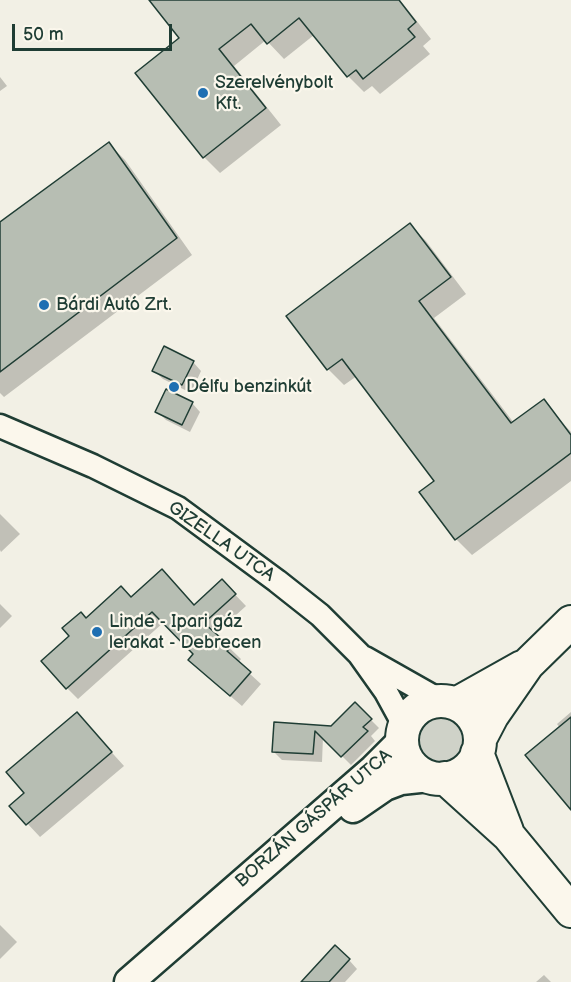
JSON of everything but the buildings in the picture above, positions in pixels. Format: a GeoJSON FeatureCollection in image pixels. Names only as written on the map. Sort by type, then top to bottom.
{"type":"FeatureCollection","features":[{"type":"Feature","properties":{"kind":"main road"},"geometry":{"type":"LineString","coordinates":[[437,778],[459,774],[470,766],[492,716],[528,664],[571,622]]}},
{"type":"Feature","properties":{"kind":"main road"},"geometry":{"type":"LineString","coordinates":[[528,664],[448,702],[426,704],[413,712],[403,733],[405,757],[415,769],[437,778],[509,836],[571,910]]}},
{"type":"Feature","properties":{"kind":"main road"},"geometry":{"type":"LineString","coordinates":[[448,702],[469,713],[477,725],[479,746],[509,836]]}},
{"type":"Feature","properties":{"kind":"street","name":"GIZELLA UTCA"},"geometry":{"type":"LineString","coordinates":[[0,426],[93,466],[178,508],[277,581],[320,615],[359,654],[386,692],[403,733]]}},
{"type":"Feature","properties":{"kind":"street","name":"GIZELLA UTCA"},"geometry":{"type":"LineString","coordinates":[[359,654],[448,702]]}},
{"type":"Feature","properties":{"kind":"street","name":"BORZÁN GÁSPÁR UTCA"},"geometry":{"type":"LineString","coordinates":[[129,982],[374,769],[403,733]]}},
{"type":"Feature","properties":{"kind":"street","name":"BORZÁN GÁSPÁR UTCA"},"geometry":{"type":"LineString","coordinates":[[226,897],[385,786],[400,780],[437,778]]}},
{"type":"Feature","properties":{"kind":"shaded area"},"geometry":{"type":"Polygon","coordinates":[[[441,714],[451,716],[459,722],[465,730],[467,740],[465,750],[459,758],[451,764],[441,766],[431,764],[423,758],[417,750],[415,740],[417,730],[423,722],[431,716],[441,714]]]}},
{"type":"Feature","properties":{"kind":"place","name":"Szerelvénybolt Kft."},"geometry":{"type":"Point","coordinates":[203,93]}},
{"type":"Feature","properties":{"kind":"place","name":"Bárdi Autó Zrt."},"geometry":{"type":"Point","coordinates":[44,305]}},
{"type":"Feature","properties":{"kind":"place","name":"Délfu benzinkút"},"geometry":{"type":"Point","coordinates":[174,387]}},
{"type":"Feature","properties":{"kind":"place","name":"Linde - Ipari gáz lerakat - Debrecen"},"geometry":{"type":"Point","coordinates":[97,632]}}]}
